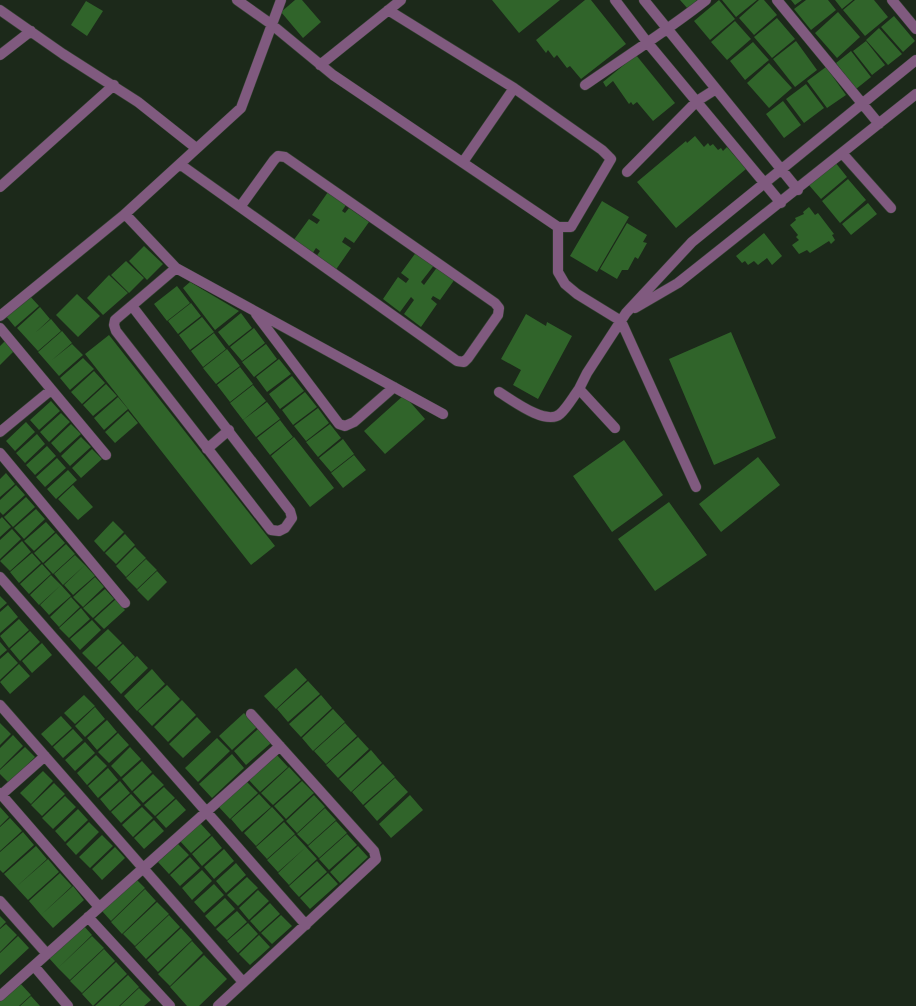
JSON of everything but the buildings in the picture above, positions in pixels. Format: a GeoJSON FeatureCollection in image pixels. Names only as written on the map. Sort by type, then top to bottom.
{"type":"FeatureCollection","features":[{"type":"Feature","properties":{"kind":"street"},"geometry":{"type":"LineString","coordinates":[[237,0],[271,24],[333,75],[558,227],[571,227],[611,159],[602,150],[514,88],[388,10]]}},
{"type":"Feature","properties":{"kind":"street"},"geometry":{"type":"LineString","coordinates":[[0,316],[125,214],[240,108],[281,0]]}},
{"type":"Feature","properties":{"kind":"street"},"geometry":{"type":"LineString","coordinates":[[320,65],[401,0]]}},
{"type":"Feature","properties":{"kind":"street"},"geometry":{"type":"LineString","coordinates":[[615,0],[646,42],[781,203]]}},
{"type":"Feature","properties":{"kind":"street"},"geometry":{"type":"LineString","coordinates":[[644,0],[798,190]]}},
{"type":"Feature","properties":{"kind":"street"},"geometry":{"type":"LineString","coordinates":[[585,85],[646,42],[668,30],[706,0]]}},
{"type":"Feature","properties":{"kind":"street"},"geometry":{"type":"LineString","coordinates":[[777,0],[879,124]]}},
{"type":"Feature","properties":{"kind":"street"},"geometry":{"type":"LineString","coordinates":[[892,0],[916,29]]}},
{"type":"Feature","properties":{"kind":"street"},"geometry":{"type":"LineString","coordinates":[[0,10],[138,102],[196,148]]}},
{"type":"Feature","properties":{"kind":"street"},"geometry":{"type":"LineString","coordinates":[[0,54],[31,31]]}},
{"type":"Feature","properties":{"kind":"street"},"geometry":{"type":"LineString","coordinates":[[499,392],[544,418],[553,418],[560,414],[579,389],[587,373],[624,317],[692,242],[916,60]]}},
{"type":"Feature","properties":{"kind":"street"},"geometry":{"type":"LineString","coordinates":[[0,187],[114,86]]}},
{"type":"Feature","properties":{"kind":"street"},"geometry":{"type":"LineString","coordinates":[[463,162],[514,88]]}},
{"type":"Feature","properties":{"kind":"street"},"geometry":{"type":"LineString","coordinates":[[627,172],[697,101],[716,89]]}},
{"type":"Feature","properties":{"kind":"street"},"geometry":{"type":"LineString","coordinates":[[624,317],[678,284],[798,190],[916,94]]}},
{"type":"Feature","properties":{"kind":"street"},"geometry":{"type":"LineString","coordinates":[[842,154],[891,208]]}},
{"type":"Feature","properties":{"kind":"street"},"geometry":{"type":"LineString","coordinates":[[180,164],[240,207],[457,361],[464,362],[468,358],[498,315],[498,308],[495,303],[285,157],[278,156],[274,160],[240,207]]}},
{"type":"Feature","properties":{"kind":"street"},"geometry":{"type":"LineString","coordinates":[[125,214],[176,268],[443,414]]}},
{"type":"Feature","properties":{"kind":"street"},"geometry":{"type":"LineString","coordinates":[[558,227],[558,272],[565,284],[577,294],[624,317],[696,487]]}},
{"type":"Feature","properties":{"kind":"street"},"geometry":{"type":"LineString","coordinates":[[132,306],[290,511],[292,518],[285,528],[279,531],[271,530],[116,331],[114,325],[115,320],[176,268]]}},
{"type":"Feature","properties":{"kind":"street"},"geometry":{"type":"LineString","coordinates":[[254,311],[339,424],[345,426],[354,422],[394,387]]}},
{"type":"Feature","properties":{"kind":"street"},"geometry":{"type":"LineString","coordinates":[[0,328],[106,455]]}},
{"type":"Feature","properties":{"kind":"street"},"geometry":{"type":"LineString","coordinates":[[579,389],[615,428]]}},
{"type":"Feature","properties":{"kind":"street"},"geometry":{"type":"LineString","coordinates":[[0,432],[51,390]]}},
{"type":"Feature","properties":{"kind":"street"},"geometry":{"type":"LineString","coordinates":[[207,449],[228,430]]}},
{"type":"Feature","properties":{"kind":"street"},"geometry":{"type":"LineString","coordinates":[[0,453],[126,603]]}},
{"type":"Feature","properties":{"kind":"street"},"geometry":{"type":"LineString","coordinates":[[0,577],[306,925]]}},
{"type":"Feature","properties":{"kind":"street"},"geometry":{"type":"LineString","coordinates":[[0,705],[243,982]]}},
{"type":"Feature","properties":{"kind":"street"},"geometry":{"type":"LineString","coordinates":[[218,1006],[373,863],[376,855],[251,714]]}},
{"type":"Feature","properties":{"kind":"street"},"geometry":{"type":"LineString","coordinates":[[0,996],[280,746]]}},
{"type":"Feature","properties":{"kind":"street"},"geometry":{"type":"LineString","coordinates":[[45,756],[1,794],[99,907]]}},
{"type":"Feature","properties":{"kind":"street"},"geometry":{"type":"LineString","coordinates":[[0,901],[47,954]]}},
{"type":"Feature","properties":{"kind":"street"},"geometry":{"type":"LineString","coordinates":[[88,917],[170,1006]]}},
{"type":"Feature","properties":{"kind":"street"},"geometry":{"type":"LineString","coordinates":[[34,966],[68,1006]]}}]}
